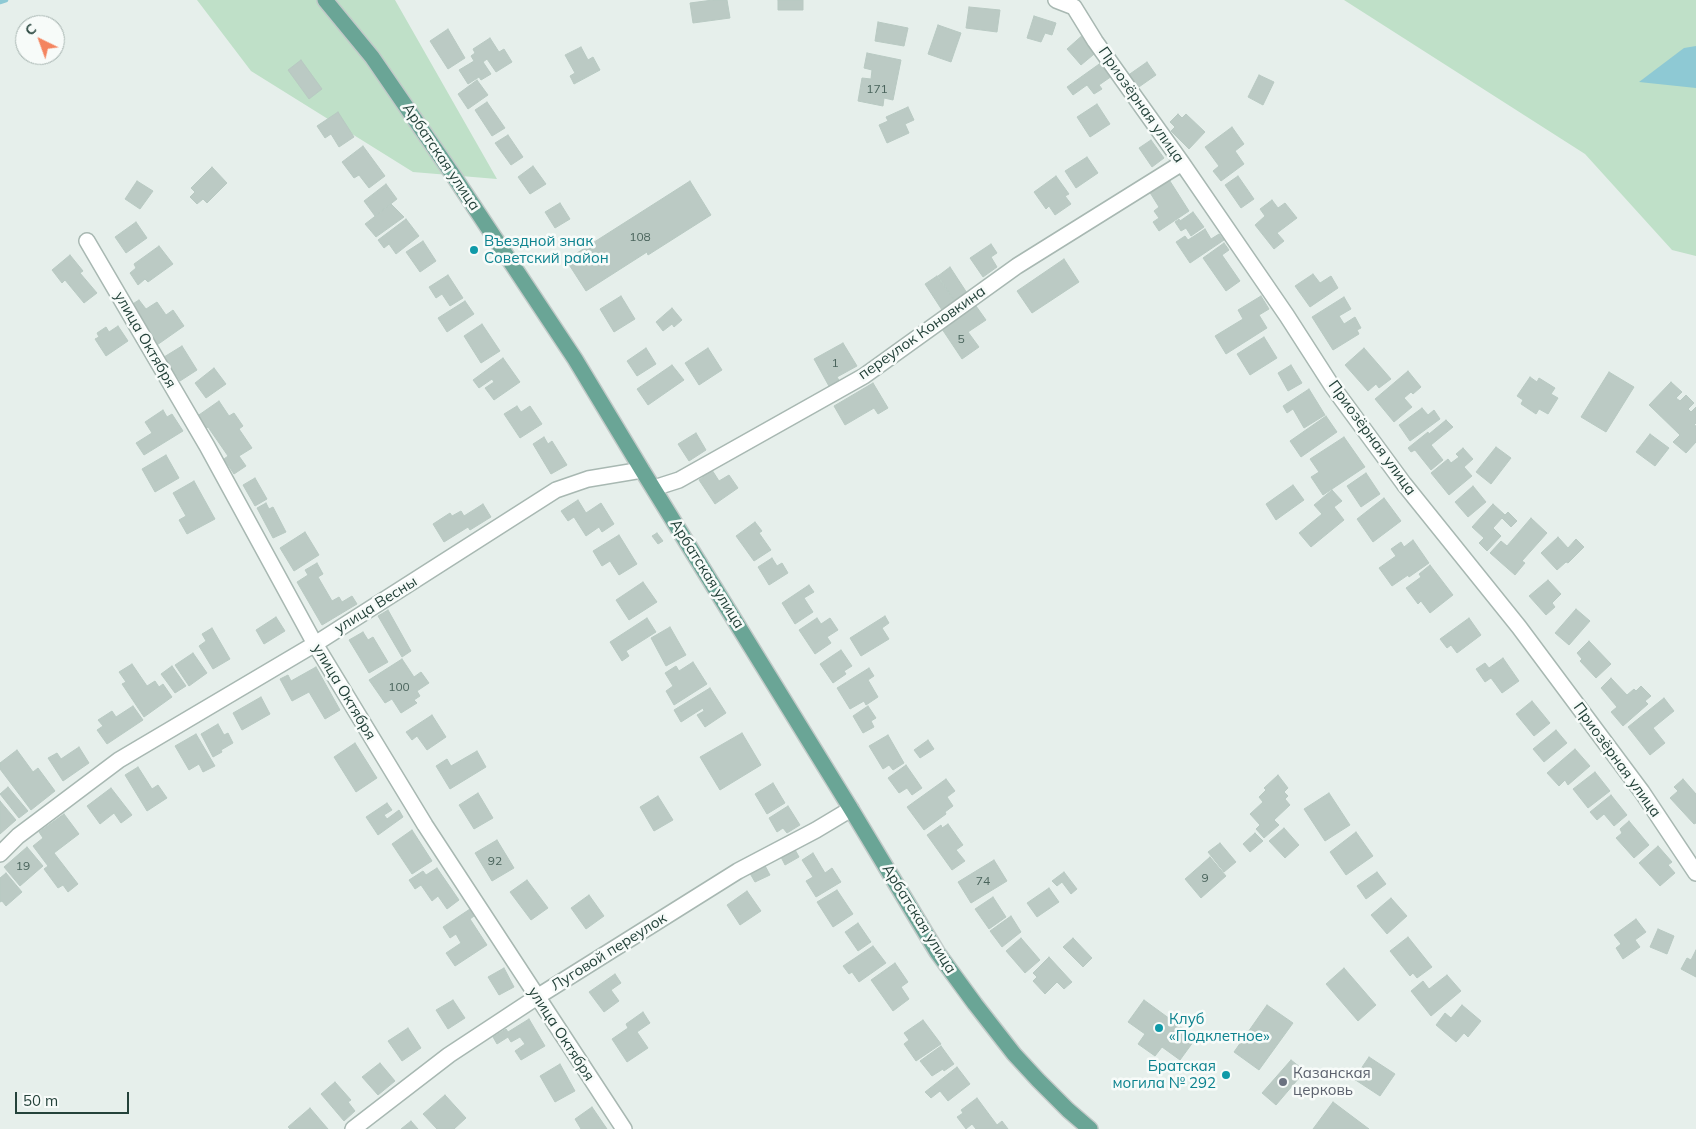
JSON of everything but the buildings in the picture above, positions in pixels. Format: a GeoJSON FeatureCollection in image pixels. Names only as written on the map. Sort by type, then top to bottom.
{"type":"FeatureCollection","features":[{"type":"Feature","properties":{"kind":"main road","name":"Арбатская улица"},"geometry":{"type":"LineString","coordinates":[[330,5],[372,57],[452,172],[575,359],[851,808],[937,952],[1014,1054],[1038,1080],[1090,1129]]}},
{"type":"Feature","properties":{"kind":"street","name":"Приозёрная улица"},"geometry":{"type":"LineString","coordinates":[[1056,0],[1074,7],[1095,41],[1287,316],[1332,386],[1404,484],[1519,627],[1642,792],[1696,873]]}},
{"type":"Feature","properties":{"kind":"street","name":"переулок Коновкина"},"geometry":{"type":"LineString","coordinates":[[654,488],[679,480],[864,376],[1017,266],[1182,163]]}},
{"type":"Feature","properties":{"kind":"street","name":"улица Октября"},"geometry":{"type":"LineString","coordinates":[[87,242],[207,446],[315,644],[425,825],[624,1129]]}},
{"type":"Feature","properties":{"kind":"street","name":"улица Весны"},"geometry":{"type":"LineString","coordinates":[[0,854],[18,836],[119,760],[315,644],[556,490],[588,480],[642,470]]}},
{"type":"Feature","properties":{"kind":"street","name":"Луговой переулок"},"geometry":{"type":"LineString","coordinates":[[353,1129],[449,1055],[536,997],[738,871],[816,830],[851,808]]}},
{"type":"Feature","properties":{"kind":"green space"},"geometry":{"type":"Polygon","coordinates":[[[197,0],[395,0],[497,179],[413,172],[251,71],[197,0]]]}},
{"type":"Feature","properties":{"kind":"green space"},"geometry":{"type":"Polygon","coordinates":[[[1344,0],[1696,0],[1696,256],[1672,250],[1585,154],[1344,0]]]}},
{"type":"Feature","properties":{"kind":"water"},"geometry":{"type":"Polygon","coordinates":[[[1696,46],[1696,88],[1639,82],[1684,48],[1696,46]]]}},
{"type":"Feature","properties":{"kind":"waterway"},"geometry":{"type":"LineString","coordinates":[[0,2],[6,0]]}},
{"type":"Feature","properties":{"kind":"place","name":"Въездной знак Советский район"},"geometry":{"type":"Point","coordinates":[474,250]}},
{"type":"Feature","properties":{"kind":"place","name":"Клуб «Подклетное»"},"geometry":{"type":"Point","coordinates":[1159,1028]}},
{"type":"Feature","properties":{"kind":"place","name":"Братская могила № 292"},"geometry":{"type":"Point","coordinates":[1226,1075]}},
{"type":"Feature","properties":{"kind":"place","name":"Казанская церковь"},"geometry":{"type":"Point","coordinates":[1283,1082]}}]}
